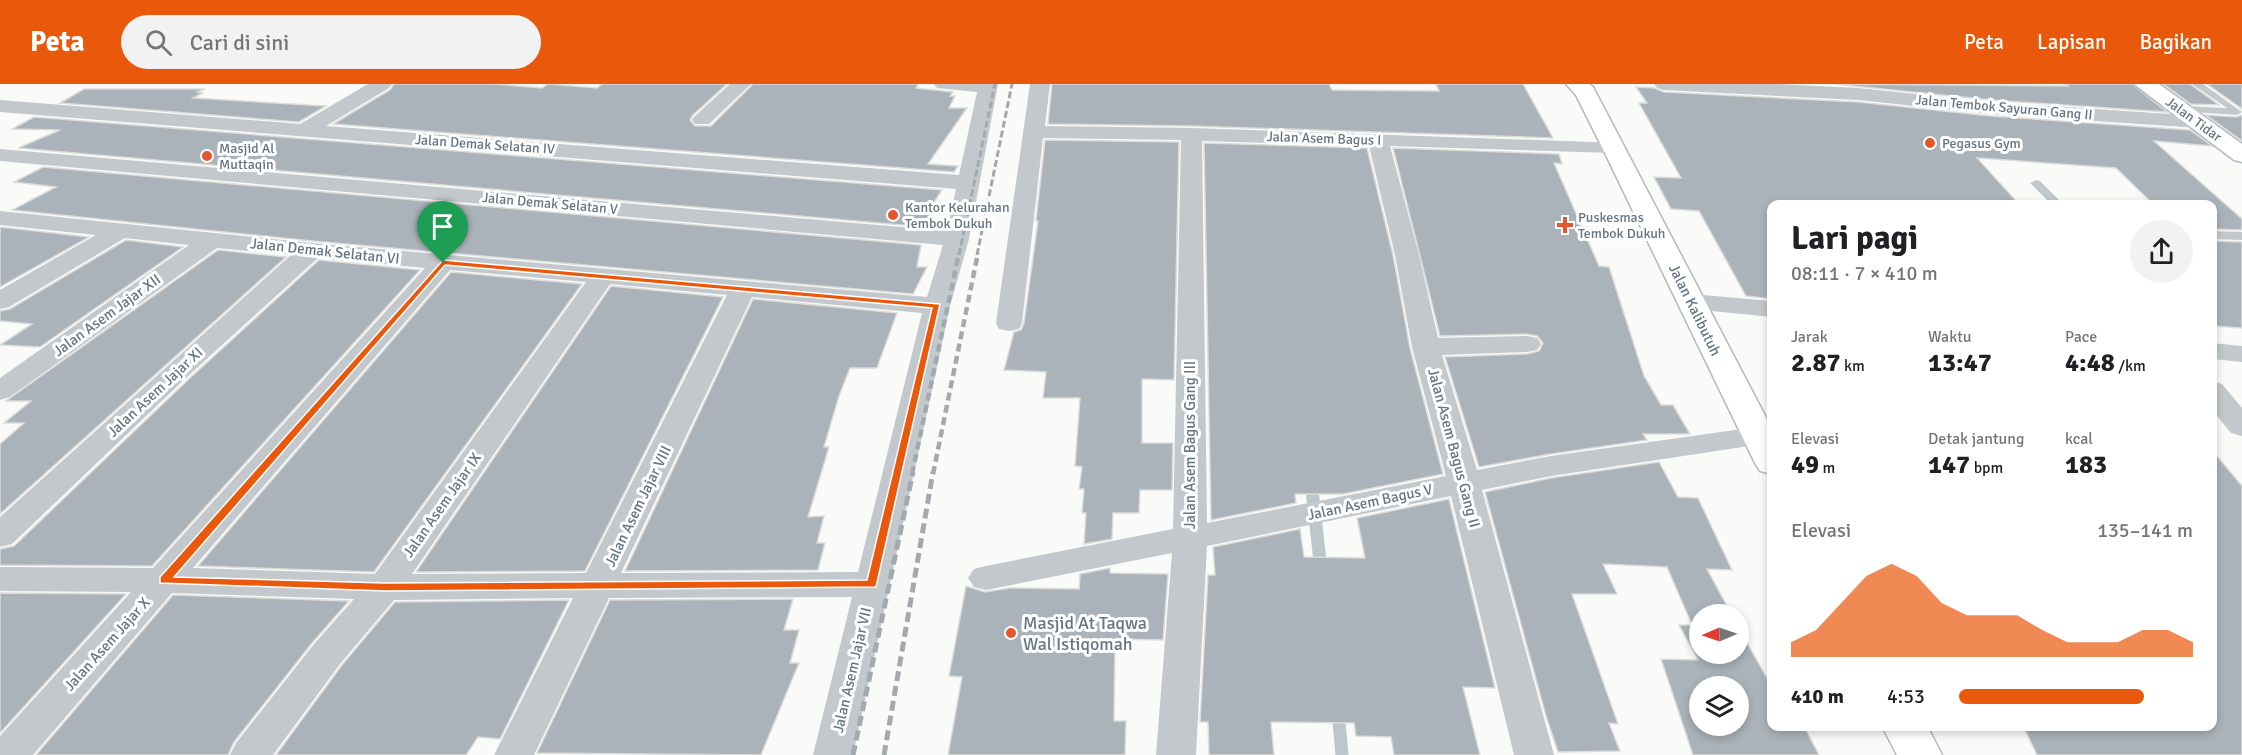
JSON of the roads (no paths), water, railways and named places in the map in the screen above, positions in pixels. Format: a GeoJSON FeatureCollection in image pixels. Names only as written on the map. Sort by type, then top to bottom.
{"type":"FeatureCollection","features":[{"type":"Feature","properties":{"kind":"street"},"geometry":{"type":"LineString","coordinates":[[304,130],[381,84]]}},
{"type":"Feature","properties":{"kind":"street"},"geometry":{"type":"LineString","coordinates":[[702,120],[741,84]]}},
{"type":"Feature","properties":{"kind":"street"},"geometry":{"type":"LineString","coordinates":[[944,84],[987,86]]}},
{"type":"Feature","properties":{"kind":"street"},"geometry":{"type":"LineString","coordinates":[[1009,323],[1040,84]]}},
{"type":"Feature","properties":{"kind":"street","name":"Jalan Tembok Sayuran Gang II"},"geometry":{"type":"LineString","coordinates":[[1664,84],[1858,94],[1991,108],[2190,116]]}},
{"type":"Feature","properties":{"kind":"street","name":"Jalan Tidar"},"geometry":{"type":"LineString","coordinates":[[2145,84],[2237,148]]}},
{"type":"Feature","properties":{"kind":"street","name":"Jalan Asem Jajar VII"},"geometry":{"type":"LineString","coordinates":[[833,755],[937,306],[957,239],[987,86]]}},
{"type":"Feature","properties":{"kind":"street","name":"Jalan Kalibutuh"},"geometry":{"type":"LineString","coordinates":[[1582,87],[1767,455]]}},
{"type":"Feature","properties":{"kind":"street","name":"Jalan Demak Selatan IV"},"geometry":{"type":"LineString","coordinates":[[0,106],[969,183]]}},
{"type":"Feature","properties":{"kind":"street","name":"Jalan Asem Bagus I"},"geometry":{"type":"LineString","coordinates":[[1034,132],[1192,134],[1614,147]]}},
{"type":"Feature","properties":{"kind":"street","name":"Jalan Asem Bagus Gang III"},"geometry":{"type":"LineString","coordinates":[[1176,755],[1190,538],[1192,134]]}},
{"type":"Feature","properties":{"kind":"street","name":"Jalan Asem Bagus Gang II"},"geometry":{"type":"LineString","coordinates":[[1378,141],[1407,255],[1426,347],[1464,482],[1534,755]]}},
{"type":"Feature","properties":{"kind":"street","name":"Jalan Demak Selatan V"},"geometry":{"type":"LineString","coordinates":[[0,155],[957,239]]}},
{"type":"Feature","properties":{"kind":"street","name":"Jalan Demak Selatan VI"},"geometry":{"type":"LineString","coordinates":[[3,220],[123,229],[443,263],[937,306]]}},
{"type":"Feature","properties":{"kind":"street"},"geometry":{"type":"LineString","coordinates":[[0,301],[123,229]]}},
{"type":"Feature","properties":{"kind":"street","name":"Jalan Asem Jajar XII"},"geometry":{"type":"LineString","coordinates":[[0,391],[213,239]]}},
{"type":"Feature","properties":{"kind":"street","name":"Jalan Asem Jajar XI"},"geometry":{"type":"LineString","coordinates":[[0,536],[178,370],[312,250]]}},
{"type":"Feature","properties":{"kind":"street","name":"Jalan Asem Jajar X"},"geometry":{"type":"LineString","coordinates":[[8,755],[443,263]]}},
{"type":"Feature","properties":{"kind":"street","name":"Jalan Asem Jajar IX"},"geometry":{"type":"LineString","coordinates":[[250,755],[327,654],[385,587],[603,276]]}},
{"type":"Feature","properties":{"kind":"street","name":"Jalan Asem Jajar VIII"},"geometry":{"type":"LineString","coordinates":[[514,755],[743,288]]}},
{"type":"Feature","properties":{"kind":"street"},"geometry":{"type":"LineString","coordinates":[[1691,302],[1767,309]]}},
{"type":"Feature","properties":{"kind":"street"},"geometry":{"type":"LineString","coordinates":[[1426,347],[1527,344]]}},
{"type":"Feature","properties":{"kind":"street"},"geometry":{"type":"LineString","coordinates":[[2217,352],[2242,354]]}},
{"type":"Feature","properties":{"kind":"street","name":"Jalan Asem Bagus V"},"geometry":{"type":"LineString","coordinates":[[986,578],[1464,482],[1551,466],[1756,436]]}},
{"type":"Feature","properties":{"kind":"street"},"geometry":{"type":"LineString","coordinates":[[0,579],[164,580],[385,587],[872,584]]}},
{"type":"Feature","properties":{"kind":"street"},"geometry":{"type":"LineString","coordinates":[[1907,731],[1920,755]]}},
{"type":"Feature","properties":{"kind":"lane"},"geometry":{"type":"LineString","coordinates":[[2197,84],[2240,113]]}},
{"type":"Feature","properties":{"kind":"lane"},"geometry":{"type":"LineString","coordinates":[[2190,116],[2240,113]]}},
{"type":"Feature","properties":{"kind":"lane"},"geometry":{"type":"LineString","coordinates":[[2036,183],[2052,200]]}},
{"type":"Feature","properties":{"kind":"lane"},"geometry":{"type":"LineString","coordinates":[[2217,235],[2242,236]]}},
{"type":"Feature","properties":{"kind":"waterway"},"geometry":{"type":"LineString","coordinates":[[1311,481],[1321,570]]}},
{"type":"Feature","properties":{"kind":"waterway"},"geometry":{"type":"LineString","coordinates":[[1338,711],[1342,755]]}},
{"type":"Feature","properties":{"kind":"railway"},"geometry":{"type":"LineString","coordinates":[[959,255],[995,84]]}},
{"type":"Feature","properties":{"kind":"railway"},"geometry":{"type":"LineString","coordinates":[[977,255],[1012,84]]}},
{"type":"Feature","properties":{"kind":"railway"},"geometry":{"type":"LineString","coordinates":[[912,474],[959,253]]}},
{"type":"Feature","properties":{"kind":"railway"},"geometry":{"type":"LineString","coordinates":[[933,474],[978,253]]}},
{"type":"Feature","properties":{"kind":"railway"},"geometry":{"type":"LineString","coordinates":[[853,755],[913,472]]}},
{"type":"Feature","properties":{"kind":"railway"},"geometry":{"type":"LineString","coordinates":[[884,755],[933,472]]}},
{"type":"Feature","properties":{"kind":"place","name":"Pegasus Gym"},"geometry":{"type":"Point","coordinates":[1930,143]}},
{"type":"Feature","properties":{"kind":"place","name":"Masjid Al Muttaqin"},"geometry":{"type":"Point","coordinates":[207,156]}},
{"type":"Feature","properties":{"kind":"place","name":"Kantor Kelurahan Tembok Dukuh"},"geometry":{"type":"Point","coordinates":[893,215]}},
{"type":"Feature","properties":{"kind":"place","name":"Puskesmas Tembok Dukuh"},"geometry":{"type":"Point","coordinates":[1565,225]}},
{"type":"Feature","properties":{"kind":"place","name":"Masjid At Taqwa Wal Istiqomah"},"geometry":{"type":"Point","coordinates":[1011,633]}}]}
